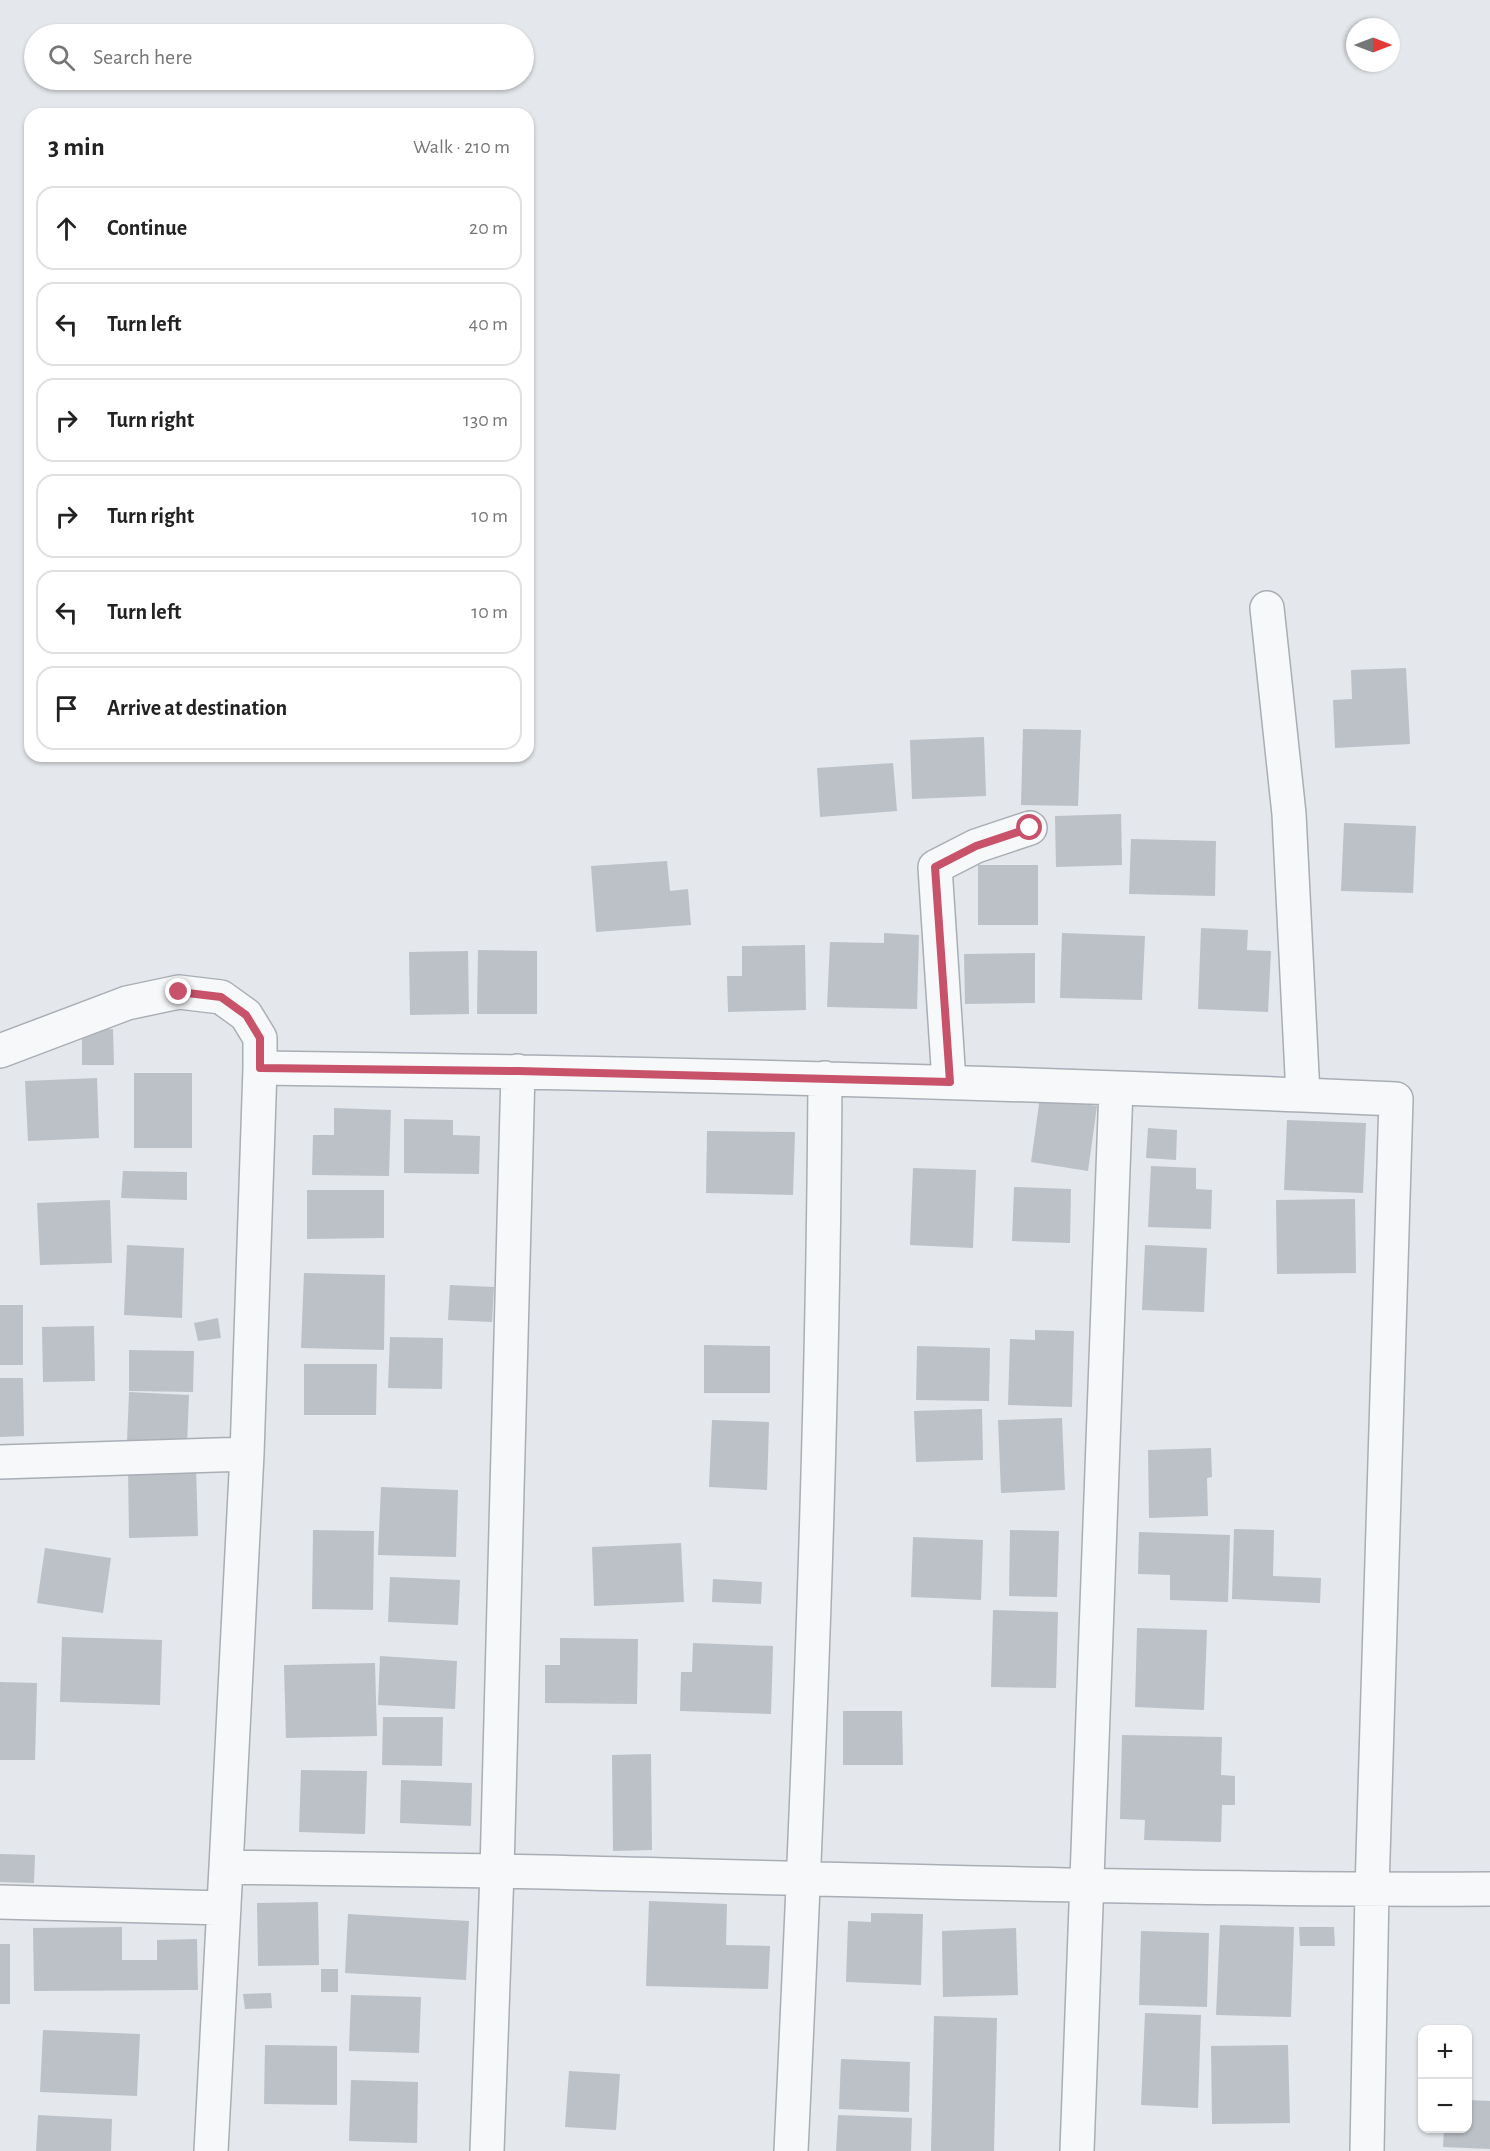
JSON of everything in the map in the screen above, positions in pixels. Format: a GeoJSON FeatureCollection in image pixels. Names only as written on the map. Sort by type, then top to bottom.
{"type":"FeatureCollection","features":[{"type":"Feature","properties":{"kind":"street"},"geometry":{"type":"LineString","coordinates":[[1267,608],[1289,814],[1303,1095]]}},
{"type":"Feature","properties":{"kind":"street"},"geometry":{"type":"LineString","coordinates":[[950,1082],[935,867],[976,846],[1030,828]]}},
{"type":"Feature","properties":{"kind":"street"},"geometry":{"type":"LineString","coordinates":[[0,1051],[127,1003],[179,992],[221,997],[246,1015],[260,1038],[247,1454],[211,2151]]}},
{"type":"Feature","properties":{"kind":"street"},"geometry":{"type":"LineString","coordinates":[[260,1068],[825,1078],[1396,1099],[1372,1890],[1367,2151]]}},
{"type":"Feature","properties":{"kind":"street"},"geometry":{"type":"LineString","coordinates":[[487,2151],[497,1871],[518,1071]]}},
{"type":"Feature","properties":{"kind":"street"},"geometry":{"type":"LineString","coordinates":[[791,2151],[804,1879],[824,1297],[825,1078]]}},
{"type":"Feature","properties":{"kind":"street"},"geometry":{"type":"LineString","coordinates":[[1077,2151],[1116,1088]]}},
{"type":"Feature","properties":{"kind":"street"},"geometry":{"type":"LineString","coordinates":[[0,1462],[247,1454]]}},
{"type":"Feature","properties":{"kind":"street"},"geometry":{"type":"LineString","coordinates":[[226,1867],[497,1871],[1088,1886],[1372,1890],[1490,1889]]}},
{"type":"Feature","properties":{"kind":"street"},"geometry":{"type":"LineString","coordinates":[[0,1902],[224,1908]]}},
{"type":"Feature","properties":{"kind":"building"},"geometry":{"type":"Polygon","coordinates":[[[1406,668],[1410,744],[1335,748],[1333,700],[1352,699],[1351,670],[1406,668]]]}},
{"type":"Feature","properties":{"kind":"building"},"geometry":{"type":"Polygon","coordinates":[[[1023,729],[1081,730],[1078,806],[1021,805],[1023,729]]]}},
{"type":"Feature","properties":{"kind":"building"},"geometry":{"type":"Polygon","coordinates":[[[984,737],[986,796],[912,799],[910,740],[984,737]]]}},
{"type":"Feature","properties":{"kind":"building"},"geometry":{"type":"Polygon","coordinates":[[[893,763],[897,811],[820,817],[817,768],[893,763]]]}},
{"type":"Feature","properties":{"kind":"building"},"geometry":{"type":"Polygon","coordinates":[[[1121,814],[1122,865],[1056,867],[1055,816],[1121,814]]]}},
{"type":"Feature","properties":{"kind":"building"},"geometry":{"type":"Polygon","coordinates":[[[1344,823],[1416,826],[1413,893],[1341,891],[1344,823]]]}},
{"type":"Feature","properties":{"kind":"building"},"geometry":{"type":"Polygon","coordinates":[[[1131,839],[1216,841],[1215,896],[1129,894],[1131,839]]]}},
{"type":"Feature","properties":{"kind":"building"},"geometry":{"type":"Polygon","coordinates":[[[667,861],[670,891],[688,889],[691,925],[596,932],[591,866],[667,861]]]}},
{"type":"Feature","properties":{"kind":"building"},"geometry":{"type":"Polygon","coordinates":[[[978,865],[1038,865],[1038,925],[978,925],[978,865]]]}},
{"type":"Feature","properties":{"kind":"building"},"geometry":{"type":"Polygon","coordinates":[[[1201,928],[1248,930],[1247,950],[1271,951],[1268,1012],[1198,1009],[1201,928]]]}},
{"type":"Feature","properties":{"kind":"building"},"geometry":{"type":"Polygon","coordinates":[[[884,933],[919,935],[917,1009],[827,1007],[830,942],[884,943],[884,933]]]}},
{"type":"Feature","properties":{"kind":"building"},"geometry":{"type":"Polygon","coordinates":[[[1062,933],[1145,936],[1142,1000],[1060,998],[1062,933]]]}},
{"type":"Feature","properties":{"kind":"building"},"geometry":{"type":"Polygon","coordinates":[[[805,945],[806,1010],[728,1012],[727,976],[742,976],[742,946],[805,945]]]}},
{"type":"Feature","properties":{"kind":"building"},"geometry":{"type":"Polygon","coordinates":[[[478,950],[537,951],[537,1014],[477,1014],[478,950]]]}},
{"type":"Feature","properties":{"kind":"building"},"geometry":{"type":"Polygon","coordinates":[[[468,951],[469,1014],[410,1015],[409,952],[468,951]]]}},
{"type":"Feature","properties":{"kind":"building"},"geometry":{"type":"Polygon","coordinates":[[[1035,953],[1035,1003],[965,1004],[964,954],[1035,953]]]}},
{"type":"Feature","properties":{"kind":"building"},"geometry":{"type":"Polygon","coordinates":[[[113,1029],[114,1065],[82,1065],[82,1030],[113,1029]]]}},
{"type":"Feature","properties":{"kind":"building"},"geometry":{"type":"Polygon","coordinates":[[[134,1073],[192,1073],[192,1148],[134,1148],[134,1073]]]}},
{"type":"Feature","properties":{"kind":"building"},"geometry":{"type":"Polygon","coordinates":[[[97,1078],[99,1138],[28,1141],[25,1081],[97,1078]]]}},
{"type":"Feature","properties":{"kind":"building"},"geometry":{"type":"Polygon","coordinates":[[[1040,1097],[1097,1106],[1088,1171],[1031,1162],[1040,1097]]]}},
{"type":"Feature","properties":{"kind":"building"},"geometry":{"type":"Polygon","coordinates":[[[334,1108],[391,1110],[389,1176],[312,1175],[313,1135],[334,1135],[334,1108]]]}},
{"type":"Feature","properties":{"kind":"building"},"geometry":{"type":"Polygon","coordinates":[[[404,1119],[453,1120],[453,1135],[480,1136],[479,1174],[404,1173],[404,1119]]]}},
{"type":"Feature","properties":{"kind":"building"},"geometry":{"type":"Polygon","coordinates":[[[1287,1120],[1366,1123],[1363,1193],[1284,1190],[1287,1120]]]}},
{"type":"Feature","properties":{"kind":"building"},"geometry":{"type":"Polygon","coordinates":[[[1148,1128],[1177,1130],[1176,1160],[1146,1158],[1148,1128]]]}},
{"type":"Feature","properties":{"kind":"building"},"geometry":{"type":"Polygon","coordinates":[[[707,1131],[795,1132],[793,1195],[706,1193],[707,1131]]]}},
{"type":"Feature","properties":{"kind":"building"},"geometry":{"type":"Polygon","coordinates":[[[1151,1166],[1196,1168],[1196,1189],[1212,1190],[1211,1229],[1148,1227],[1151,1166]]]}},
{"type":"Feature","properties":{"kind":"building"},"geometry":{"type":"Polygon","coordinates":[[[913,1168],[976,1170],[973,1248],[910,1245],[913,1168]]]}},
{"type":"Feature","properties":{"kind":"building"},"geometry":{"type":"Polygon","coordinates":[[[123,1171],[187,1172],[187,1200],[121,1198],[123,1171]]]}},
{"type":"Feature","properties":{"kind":"building"},"geometry":{"type":"Polygon","coordinates":[[[1014,1187],[1071,1189],[1070,1243],[1012,1241],[1014,1187]]]}},
{"type":"Feature","properties":{"kind":"building"},"geometry":{"type":"Polygon","coordinates":[[[307,1190],[384,1190],[384,1238],[307,1239],[307,1190]]]}},
{"type":"Feature","properties":{"kind":"building"},"geometry":{"type":"Polygon","coordinates":[[[1355,1199],[1356,1273],[1277,1274],[1276,1200],[1355,1199]]]}},
{"type":"Feature","properties":{"kind":"building"},"geometry":{"type":"Polygon","coordinates":[[[110,1200],[112,1263],[40,1265],[37,1203],[110,1200]]]}},
{"type":"Feature","properties":{"kind":"building"},"geometry":{"type":"Polygon","coordinates":[[[127,1245],[184,1248],[182,1318],[124,1315],[127,1245]]]}},
{"type":"Feature","properties":{"kind":"building"},"geometry":{"type":"Polygon","coordinates":[[[1145,1245],[1207,1248],[1204,1312],[1142,1310],[1145,1245]]]}},
{"type":"Feature","properties":{"kind":"building"},"geometry":{"type":"Polygon","coordinates":[[[304,1273],[385,1275],[384,1350],[301,1348],[304,1273]]]}},
{"type":"Feature","properties":{"kind":"building"},"geometry":{"type":"Polygon","coordinates":[[[450,1285],[494,1287],[492,1322],[448,1320],[450,1285]]]}},
{"type":"Feature","properties":{"kind":"building"},"geometry":{"type":"Polygon","coordinates":[[[0,1305],[23,1305],[23,1365],[0,1365],[0,1305]]]}},
{"type":"Feature","properties":{"kind":"building"},"geometry":{"type":"Polygon","coordinates":[[[218,1318],[221,1338],[198,1341],[194,1323],[218,1318]]]}},
{"type":"Feature","properties":{"kind":"building"},"geometry":{"type":"Polygon","coordinates":[[[94,1326],[95,1381],[43,1382],[42,1327],[94,1326]]]}},
{"type":"Feature","properties":{"kind":"building"},"geometry":{"type":"Polygon","coordinates":[[[1035,1330],[1074,1331],[1072,1407],[1008,1405],[1010,1339],[1035,1340],[1035,1330]]]}},
{"type":"Feature","properties":{"kind":"building"},"geometry":{"type":"Polygon","coordinates":[[[390,1337],[443,1338],[442,1389],[388,1388],[390,1337]]]}},
{"type":"Feature","properties":{"kind":"building"},"geometry":{"type":"Polygon","coordinates":[[[704,1345],[770,1346],[770,1393],[704,1393],[704,1345]]]}},
{"type":"Feature","properties":{"kind":"building"},"geometry":{"type":"Polygon","coordinates":[[[917,1346],[990,1348],[989,1401],[916,1400],[917,1346]]]}},
{"type":"Feature","properties":{"kind":"building"},"geometry":{"type":"Polygon","coordinates":[[[129,1350],[194,1351],[193,1392],[129,1391],[129,1350]]]}},
{"type":"Feature","properties":{"kind":"building"},"geometry":{"type":"Polygon","coordinates":[[[304,1364],[377,1364],[376,1415],[304,1415],[304,1364]]]}},
{"type":"Feature","properties":{"kind":"building"},"geometry":{"type":"Polygon","coordinates":[[[0,1378],[23,1378],[24,1436],[0,1437],[0,1378]]]}},
{"type":"Feature","properties":{"kind":"building"},"geometry":{"type":"Polygon","coordinates":[[[129,1392],[189,1395],[187,1445],[127,1442],[129,1392]]]}},
{"type":"Feature","properties":{"kind":"building"},"geometry":{"type":"Polygon","coordinates":[[[982,1409],[983,1460],[916,1462],[914,1411],[982,1409]]]}},
{"type":"Feature","properties":{"kind":"building"},"geometry":{"type":"Polygon","coordinates":[[[1062,1418],[1065,1490],[1001,1493],[998,1420],[1062,1418]]]}},
{"type":"Feature","properties":{"kind":"building"},"geometry":{"type":"Polygon","coordinates":[[[712,1420],[769,1422],[767,1490],[709,1487],[712,1420]]]}},
{"type":"Feature","properties":{"kind":"building"},"geometry":{"type":"Polygon","coordinates":[[[1211,1448],[1212,1477],[1207,1478],[1208,1516],[1149,1518],[1148,1450],[1211,1448]]]}},
{"type":"Feature","properties":{"kind":"building"},"geometry":{"type":"Polygon","coordinates":[[[196,1466],[198,1536],[129,1538],[128,1468],[196,1466]]]}},
{"type":"Feature","properties":{"kind":"building"},"geometry":{"type":"Polygon","coordinates":[[[381,1487],[458,1490],[456,1557],[378,1555],[381,1487]]]}},
{"type":"Feature","properties":{"kind":"building"},"geometry":{"type":"Polygon","coordinates":[[[1234,1529],[1274,1530],[1273,1576],[1321,1578],[1320,1603],[1232,1599],[1234,1529]]]}},
{"type":"Feature","properties":{"kind":"building"},"geometry":{"type":"Polygon","coordinates":[[[313,1530],[374,1531],[373,1610],[312,1609],[313,1530]]]}},
{"type":"Feature","properties":{"kind":"building"},"geometry":{"type":"Polygon","coordinates":[[[1010,1530],[1059,1531],[1057,1597],[1009,1596],[1010,1530]]]}},
{"type":"Feature","properties":{"kind":"building"},"geometry":{"type":"Polygon","coordinates":[[[1139,1532],[1230,1535],[1228,1602],[1170,1600],[1170,1575],[1138,1574],[1139,1532]]]}},
{"type":"Feature","properties":{"kind":"building"},"geometry":{"type":"Polygon","coordinates":[[[913,1537],[983,1540],[981,1600],[911,1597],[913,1537]]]}},
{"type":"Feature","properties":{"kind":"building"},"geometry":{"type":"Polygon","coordinates":[[[681,1543],[684,1602],[594,1606],[592,1547],[681,1543]]]}},
{"type":"Feature","properties":{"kind":"building"},"geometry":{"type":"Polygon","coordinates":[[[45,1548],[111,1558],[103,1613],[37,1603],[45,1548]]]}},
{"type":"Feature","properties":{"kind":"building"},"geometry":{"type":"Polygon","coordinates":[[[390,1577],[460,1580],[458,1625],[388,1622],[390,1577]]]}},
{"type":"Feature","properties":{"kind":"building"},"geometry":{"type":"Polygon","coordinates":[[[713,1579],[762,1582],[761,1604],[712,1602],[713,1579]]]}},
{"type":"Feature","properties":{"kind":"building"},"geometry":{"type":"Polygon","coordinates":[[[993,1610],[1058,1612],[1056,1688],[991,1687],[993,1610]]]}},
{"type":"Feature","properties":{"kind":"building"},"geometry":{"type":"Polygon","coordinates":[[[1137,1628],[1207,1630],[1204,1710],[1135,1707],[1137,1628]]]}},
{"type":"Feature","properties":{"kind":"building"},"geometry":{"type":"Polygon","coordinates":[[[62,1637],[162,1640],[160,1705],[60,1702],[62,1637]]]}},
{"type":"Feature","properties":{"kind":"building"},"geometry":{"type":"Polygon","coordinates":[[[560,1638],[638,1639],[637,1704],[545,1703],[545,1665],[560,1665],[560,1638]]]}},
{"type":"Feature","properties":{"kind":"building"},"geometry":{"type":"Polygon","coordinates":[[[693,1643],[773,1646],[771,1714],[680,1711],[681,1672],[692,1672],[693,1643]]]}},
{"type":"Feature","properties":{"kind":"building"},"geometry":{"type":"Polygon","coordinates":[[[380,1656],[457,1661],[455,1709],[378,1705],[380,1656]]]}},
{"type":"Feature","properties":{"kind":"building"},"geometry":{"type":"Polygon","coordinates":[[[375,1663],[377,1736],[286,1738],[284,1665],[375,1663]]]}},
{"type":"Feature","properties":{"kind":"building"},"geometry":{"type":"Polygon","coordinates":[[[0,1682],[37,1683],[35,1760],[0,1760],[0,1682]]]}},
{"type":"Feature","properties":{"kind":"building"},"geometry":{"type":"Polygon","coordinates":[[[843,1711],[902,1711],[903,1765],[843,1765],[843,1711]]]}},
{"type":"Feature","properties":{"kind":"building"},"geometry":{"type":"Polygon","coordinates":[[[383,1717],[443,1717],[442,1766],[382,1765],[383,1717]]]}},
{"type":"Feature","properties":{"kind":"building"},"geometry":{"type":"Polygon","coordinates":[[[1122,1735],[1222,1737],[1221,1775],[1235,1776],[1235,1805],[1222,1805],[1221,1842],[1144,1840],[1145,1820],[1120,1819],[1122,1735]]]}},
{"type":"Feature","properties":{"kind":"building"},"geometry":{"type":"Polygon","coordinates":[[[651,1754],[652,1850],[613,1851],[612,1755],[651,1754]]]}},
{"type":"Feature","properties":{"kind":"building"},"geometry":{"type":"Polygon","coordinates":[[[301,1770],[367,1771],[365,1834],[299,1832],[301,1770]]]}},
{"type":"Feature","properties":{"kind":"building"},"geometry":{"type":"Polygon","coordinates":[[[401,1780],[472,1783],[471,1826],[400,1823],[401,1780]]]}},
{"type":"Feature","properties":{"kind":"building"},"geometry":{"type":"Polygon","coordinates":[[[0,1854],[35,1855],[34,1883],[0,1882],[0,1854]]]}},
{"type":"Feature","properties":{"kind":"building"},"geometry":{"type":"Polygon","coordinates":[[[649,1901],[727,1904],[726,1945],[770,1946],[768,1989],[646,1986],[649,1901]]]}},
{"type":"Feature","properties":{"kind":"building"},"geometry":{"type":"Polygon","coordinates":[[[318,1902],[319,1965],[258,1966],[257,1903],[318,1902]]]}},
{"type":"Feature","properties":{"kind":"building"},"geometry":{"type":"Polygon","coordinates":[[[871,1913],[923,1914],[921,1985],[846,1982],[848,1921],[871,1922],[871,1913]]]}},
{"type":"Feature","properties":{"kind":"building"},"geometry":{"type":"Polygon","coordinates":[[[348,1914],[469,1921],[466,1980],[345,1973],[348,1914]]]}},
{"type":"Feature","properties":{"kind":"building"},"geometry":{"type":"Polygon","coordinates":[[[1220,1925],[1294,1927],[1291,2017],[1216,2015],[1220,1925]]]}},
{"type":"Feature","properties":{"kind":"building"},"geometry":{"type":"Polygon","coordinates":[[[122,1927],[122,1960],[157,1960],[157,1940],[197,1939],[198,1990],[34,1991],[33,1928],[122,1927]]]}},
{"type":"Feature","properties":{"kind":"building"},"geometry":{"type":"Polygon","coordinates":[[[1299,1927],[1334,1927],[1335,1946],[1300,1946],[1299,1927]]]}},
{"type":"Feature","properties":{"kind":"building"},"geometry":{"type":"Polygon","coordinates":[[[1016,1928],[1018,1995],[943,1997],[942,1931],[1016,1928]]]}},
{"type":"Feature","properties":{"kind":"building"},"geometry":{"type":"Polygon","coordinates":[[[1141,1931],[1209,1933],[1207,2007],[1139,2005],[1141,1931]]]}},
{"type":"Feature","properties":{"kind":"building"},"geometry":{"type":"Polygon","coordinates":[[[0,1944],[10,1944],[10,2004],[0,2004],[0,1944]]]}},
{"type":"Feature","properties":{"kind":"building"},"geometry":{"type":"Polygon","coordinates":[[[321,1969],[338,1969],[338,1992],[321,1992],[321,1969]]]}},
{"type":"Feature","properties":{"kind":"building"},"geometry":{"type":"Polygon","coordinates":[[[271,1993],[272,2008],[245,2009],[243,1994],[271,1993]]]}},
{"type":"Feature","properties":{"kind":"building"},"geometry":{"type":"Polygon","coordinates":[[[351,1995],[421,1997],[419,2053],[349,2051],[351,1995]]]}},
{"type":"Feature","properties":{"kind":"building"},"geometry":{"type":"Polygon","coordinates":[[[1145,2013],[1201,2015],[1198,2108],[1141,2105],[1145,2013]]]}},
{"type":"Feature","properties":{"kind":"building"},"geometry":{"type":"Polygon","coordinates":[[[934,2016],[997,2018],[994,2151],[931,2151],[934,2016]]]}},
{"type":"Feature","properties":{"kind":"building"},"geometry":{"type":"Polygon","coordinates":[[[43,2030],[140,2034],[137,2096],[40,2092],[43,2030]]]}},
{"type":"Feature","properties":{"kind":"building"},"geometry":{"type":"Polygon","coordinates":[[[265,2045],[337,2046],[337,2105],[264,2104],[265,2045]]]}},
{"type":"Feature","properties":{"kind":"building"},"geometry":{"type":"Polygon","coordinates":[[[1288,2045],[1290,2123],[1212,2124],[1211,2046],[1288,2045]]]}},
{"type":"Feature","properties":{"kind":"building"},"geometry":{"type":"Polygon","coordinates":[[[841,2059],[910,2062],[909,2112],[839,2109],[841,2059]]]}},
{"type":"Feature","properties":{"kind":"building"},"geometry":{"type":"Polygon","coordinates":[[[569,2071],[620,2074],[616,2130],[565,2127],[569,2071]]]}},
{"type":"Feature","properties":{"kind":"building"},"geometry":{"type":"Polygon","coordinates":[[[351,2080],[418,2082],[417,2143],[349,2141],[351,2080]]]}},
{"type":"Feature","properties":{"kind":"building"},"geometry":{"type":"Polygon","coordinates":[[[1472,2100],[1490,2101],[1490,2149],[1443,2147],[1444,2133],[1472,2133],[1472,2100]]]}},
{"type":"Feature","properties":{"kind":"building"},"geometry":{"type":"Polygon","coordinates":[[[38,2115],[112,2119],[111,2151],[36,2151],[38,2115]]]}},
{"type":"Feature","properties":{"kind":"building"},"geometry":{"type":"Polygon","coordinates":[[[838,2115],[912,2118],[911,2151],[836,2151],[838,2115]]]}},
{"type":"Feature","properties":{"kind":"route"},"geometry":{"type":"LineString","coordinates":[[179,992],[221,997],[246,1015],[260,1038],[260,1068],[518,1071],[950,1082],[935,867],[976,846],[1030,828]]}}]}
